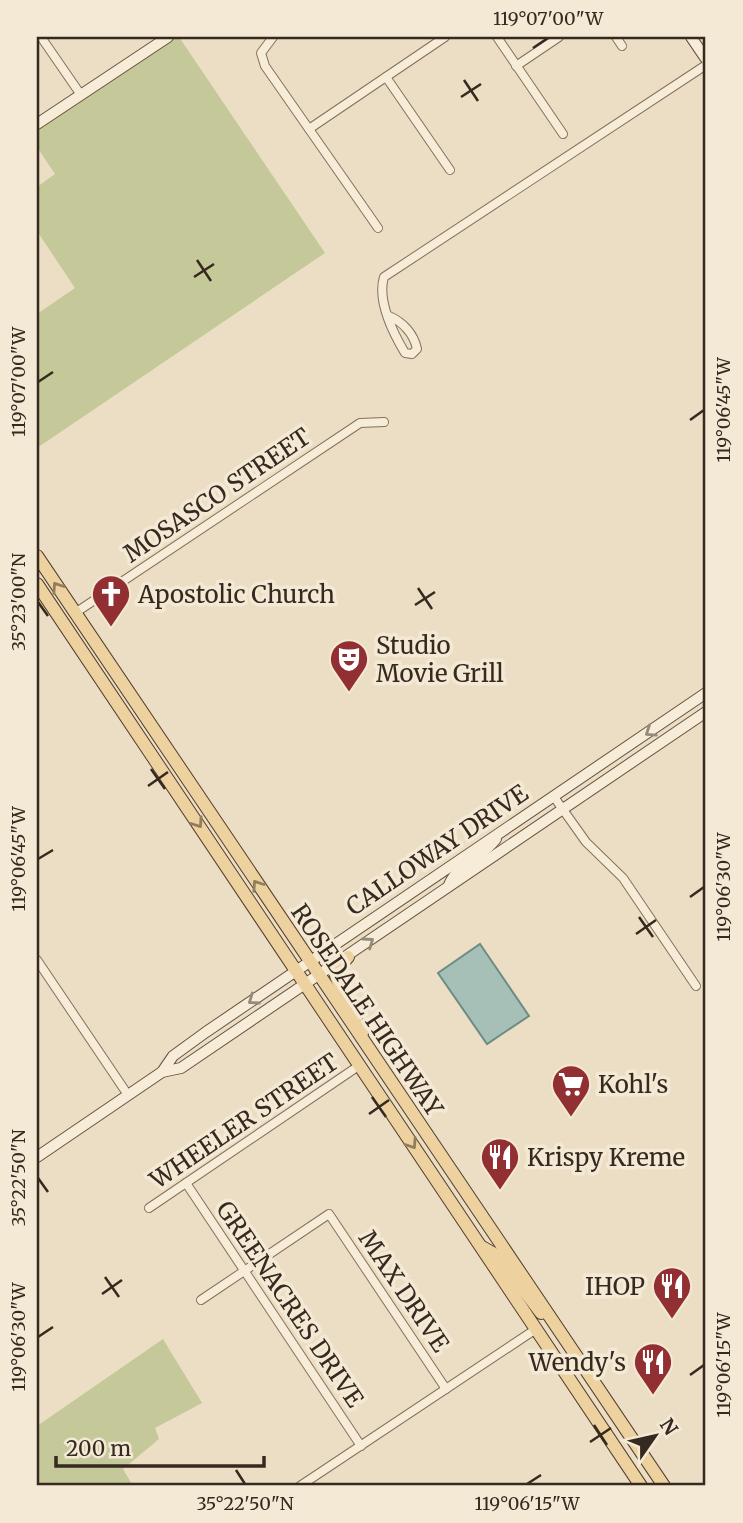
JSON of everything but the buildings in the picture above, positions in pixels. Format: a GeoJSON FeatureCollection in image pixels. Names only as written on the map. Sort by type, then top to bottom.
{"type":"FeatureCollection","features":[{"type":"Feature","properties":{"kind":"main road"},"geometry":{"type":"LineString","coordinates":[[37,124],[168,37]]}},
{"type":"Feature","properties":{"kind":"main road"},"geometry":{"type":"LineString","coordinates":[[696,39],[706,59]]}},
{"type":"Feature","properties":{"kind":"main road","name":"ROSEDALE HIGHWAY"},"geometry":{"type":"LineString","coordinates":[[37,556],[664,1486]]}},
{"type":"Feature","properties":{"kind":"main road","name":"ROSEDALE HIGHWAY"},"geometry":{"type":"LineString","coordinates":[[37,584],[641,1486]]}},
{"type":"Feature","properties":{"kind":"main road"},"geometry":{"type":"LineString","coordinates":[[69,631],[102,668],[152,741],[164,746]]}},
{"type":"Feature","properties":{"kind":"main road","name":"CALLOWAY DRIVE"},"geometry":{"type":"LineString","coordinates":[[37,1157],[162,1072],[173,1056],[309,961],[702,696]]}},
{"type":"Feature","properties":{"kind":"main road","name":"CALLOWAY DRIVE"},"geometry":{"type":"LineString","coordinates":[[162,1072],[181,1068],[307,985],[706,711]]}},
{"type":"Feature","properties":{"kind":"main road"},"geometry":{"type":"LineString","coordinates":[[153,757],[164,758],[189,793],[206,809]]}},
{"type":"Feature","properties":{"kind":"main road"},"geometry":{"type":"LineString","coordinates":[[448,888],[457,872],[487,852],[502,831]]}},
{"type":"Feature","properties":{"kind":"main road"},"geometry":{"type":"LineString","coordinates":[[348,957],[338,969],[336,981],[356,1014],[372,1056]]}},
{"type":"Feature","properties":{"kind":"main road"},"geometry":{"type":"LineString","coordinates":[[481,1247],[498,1256],[530,1301],[556,1324]]}},
{"type":"Feature","properties":{"kind":"street"},"geometry":{"type":"LineString","coordinates":[[41,37],[81,95]]}},
{"type":"Feature","properties":{"kind":"street"},"geometry":{"type":"LineString","coordinates":[[273,37],[264,47],[262,58],[378,228]]}},
{"type":"Feature","properties":{"kind":"street"},"geometry":{"type":"LineString","coordinates":[[309,129],[445,37]]}},
{"type":"Feature","properties":{"kind":"street"},"geometry":{"type":"LineString","coordinates":[[497,37],[562,134]]}},
{"type":"Feature","properties":{"kind":"street"},"geometry":{"type":"LineString","coordinates":[[516,66],[559,37]]}},
{"type":"Feature","properties":{"kind":"street"},"geometry":{"type":"LineString","coordinates":[[616,37],[622,46]]}},
{"type":"Feature","properties":{"kind":"street"},"geometry":{"type":"LineString","coordinates":[[389,316],[406,328],[415,343],[416,349],[412,354],[405,353],[389,316],[383,299],[384,276],[706,65]]}},
{"type":"Feature","properties":{"kind":"street"},"geometry":{"type":"LineString","coordinates":[[386,77],[450,170]]}},
{"type":"Feature","properties":{"kind":"street","name":"MOSASCO STREET"},"geometry":{"type":"LineString","coordinates":[[75,613],[360,423],[384,422]]}},
{"type":"Feature","properties":{"kind":"street"},"geometry":{"type":"LineString","coordinates":[[702,696],[706,711]]}},
{"type":"Feature","properties":{"kind":"street"},"geometry":{"type":"LineString","coordinates":[[554,797],[586,842],[623,878],[696,986]]}},
{"type":"Feature","properties":{"kind":"street"},"geometry":{"type":"LineString","coordinates":[[37,960],[128,1095]]}},
{"type":"Feature","properties":{"kind":"street","name":"WHEELER STREET"},"geometry":{"type":"LineString","coordinates":[[149,1208],[360,1065]]}},
{"type":"Feature","properties":{"kind":"street","name":"GREENACRES DRIVE"},"geometry":{"type":"LineString","coordinates":[[186,1183],[361,1446]]}},
{"type":"Feature","properties":{"kind":"street","name":"MAX DRIVE"},"geometry":{"type":"LineString","coordinates":[[244,1271],[329,1214],[446,1389]]}},
{"type":"Feature","properties":{"kind":"street"},"geometry":{"type":"LineString","coordinates":[[201,1300],[244,1271]]}},
{"type":"Feature","properties":{"kind":"street"},"geometry":{"type":"LineString","coordinates":[[300,1486],[536,1329]]}},
{"type":"Feature","properties":{"kind":"green space"},"geometry":{"type":"Polygon","coordinates":[[[169,37],[179,37],[325,253],[37,448],[37,314],[75,288],[37,231],[37,187],[55,174],[37,147],[37,126],[169,37]]]}},
{"type":"Feature","properties":{"kind":"green space"},"geometry":{"type":"Polygon","coordinates":[[[163,1339],[202,1403],[155,1428],[159,1439],[123,1469],[133,1486],[37,1486],[37,1426],[163,1339]]]}},
{"type":"Feature","properties":{"kind":"water"},"geometry":{"type":"Polygon","coordinates":[[[480,944],[529,1016],[487,1044],[438,973],[480,944]]]}},
{"type":"Feature","properties":{"kind":"place","name":"Apostolic Church"},"geometry":{"type":"Point","coordinates":[111,628]}},
{"type":"Feature","properties":{"kind":"place","name":"Studio Movie Grill"},"geometry":{"type":"Point","coordinates":[349,693]}},
{"type":"Feature","properties":{"kind":"place","name":"Kohl's"},"geometry":{"type":"Point","coordinates":[571,1118]}},
{"type":"Feature","properties":{"kind":"place","name":"Krispy Kreme"},"geometry":{"type":"Point","coordinates":[500,1191]}},
{"type":"Feature","properties":{"kind":"place","name":"IHOP"},"geometry":{"type":"Point","coordinates":[672,1320]}},
{"type":"Feature","properties":{"kind":"place","name":"Wendy's"},"geometry":{"type":"Point","coordinates":[653,1396]}}]}
